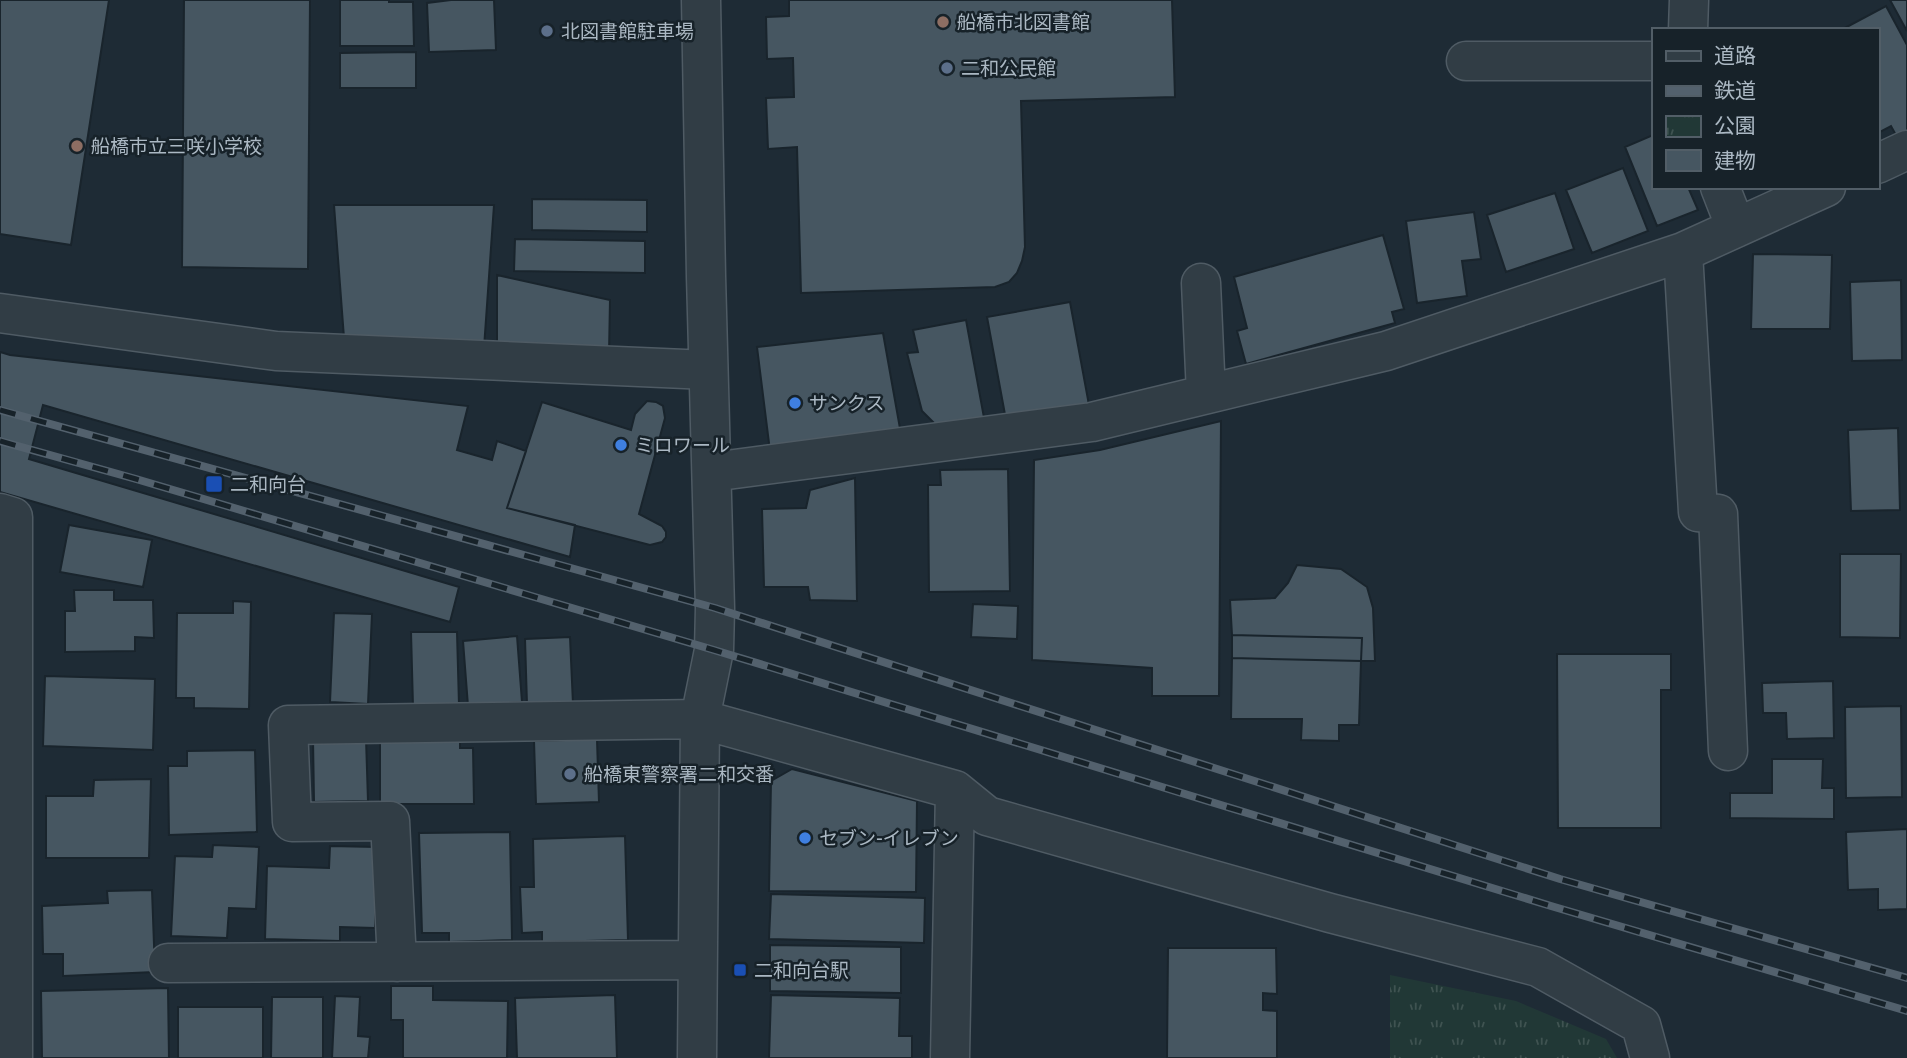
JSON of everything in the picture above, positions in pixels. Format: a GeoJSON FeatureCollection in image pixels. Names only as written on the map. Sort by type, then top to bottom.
{"type":"FeatureCollection","features":[{"type":"Feature","properties":{"kind":"street"},"geometry":{"type":"LineString","coordinates":[[697,1058],[700,719],[714,650],[715,608],[701,0]]}},
{"type":"Feature","properties":{"kind":"street"},"geometry":{"type":"LineString","coordinates":[[1688,28],[1689,0]]}},
{"type":"Feature","properties":{"kind":"street"},"geometry":{"type":"LineString","coordinates":[[1466,61],[1652,61]]}},
{"type":"Feature","properties":{"kind":"street"},"geometry":{"type":"LineString","coordinates":[[1879,163],[1907,150]]}},
{"type":"Feature","properties":{"kind":"street"},"geometry":{"type":"LineString","coordinates":[[1721,189],[1736,228]]}},
{"type":"Feature","properties":{"kind":"street"},"geometry":{"type":"LineString","coordinates":[[712,472],[1093,422],[1386,351],[1683,252],[1822,189]]}},
{"type":"Feature","properties":{"kind":"street"},"geometry":{"type":"LineString","coordinates":[[1683,252],[1698,512],[1718,514],[1728,751]]}},
{"type":"Feature","properties":{"kind":"street"},"geometry":{"type":"LineString","coordinates":[[1201,283],[1206,394]]}},
{"type":"Feature","properties":{"kind":"street"},"geometry":{"type":"LineString","coordinates":[[0,313],[276,351],[708,370]]}},
{"type":"Feature","properties":{"kind":"street"},"geometry":{"type":"LineString","coordinates":[[0,513],[13,517],[13,1058]]}},
{"type":"Feature","properties":{"kind":"street"},"geometry":{"type":"LineString","coordinates":[[397,962],[390,821],[292,822],[288,725],[700,719],[955,790],[987,816],[1330,913],[1538,967],[1641,1025],[1650,1058]]}},
{"type":"Feature","properties":{"kind":"street"},"geometry":{"type":"LineString","coordinates":[[950,1058],[955,790]]}},
{"type":"Feature","properties":{"kind":"street"},"geometry":{"type":"LineString","coordinates":[[168,963],[697,960]]}},
{"type":"Feature","properties":{"kind":"green space"},"geometry":{"type":"Polygon","coordinates":[[[1390,975],[1516,1001],[1606,1039],[1617,1058],[1390,1058],[1390,975]]]}},
{"type":"Feature","properties":{"kind":"building"},"geometry":{"type":"Polygon","coordinates":[[[0,0],[109,0],[71,245],[0,234],[0,0]]]}},
{"type":"Feature","properties":{"kind":"building"},"geometry":{"type":"Polygon","coordinates":[[[184,0],[310,0],[308,269],[182,267],[184,0]]]}},
{"type":"Feature","properties":{"kind":"building"},"geometry":{"type":"Polygon","coordinates":[[[340,0],[413,2],[414,46],[340,46],[340,0]]]}},
{"type":"Feature","properties":{"kind":"building"},"geometry":{"type":"Polygon","coordinates":[[[494,0],[496,50],[429,52],[427,3],[494,0]]]}},
{"type":"Feature","properties":{"kind":"building"},"geometry":{"type":"Polygon","coordinates":[[[789,0],[1172,0],[1175,97],[1021,101],[1025,247],[1017,273],[1009,282],[995,287],[801,293],[797,147],[768,149],[766,98],[794,97],[793,58],[767,59],[766,17],[789,16],[789,0]]]}},
{"type":"Feature","properties":{"kind":"building"},"geometry":{"type":"Polygon","coordinates":[[[1890,0],[1907,0],[1907,31],[1890,0]]]}},
{"type":"Feature","properties":{"kind":"building"},"geometry":{"type":"Polygon","coordinates":[[[1886,6],[1907,45],[1907,132],[1897,137],[1891,126],[1880,132],[1879,130],[1879,28],[1845,28],[1886,6]]]}},
{"type":"Feature","properties":{"kind":"building"},"geometry":{"type":"Polygon","coordinates":[[[416,52],[416,88],[340,88],[340,53],[416,52]]]}},
{"type":"Feature","properties":{"kind":"building"},"geometry":{"type":"Polygon","coordinates":[[[1652,135],[1652,189],[1689,189],[1698,210],[1657,226],[1625,147],[1652,135]]]}},
{"type":"Feature","properties":{"kind":"building"},"geometry":{"type":"Polygon","coordinates":[[[1623,168],[1648,231],[1592,253],[1566,190],[1623,168]]]}},
{"type":"Feature","properties":{"kind":"building"},"geometry":{"type":"Polygon","coordinates":[[[1555,193],[1574,249],[1506,272],[1487,215],[1555,193]]]}},
{"type":"Feature","properties":{"kind":"building"},"geometry":{"type":"Polygon","coordinates":[[[532,199],[647,200],[647,232],[532,230],[532,199]]]}},
{"type":"Feature","properties":{"kind":"building"},"geometry":{"type":"Polygon","coordinates":[[[334,205],[494,205],[484,348],[344,338],[334,205]]]}},
{"type":"Feature","properties":{"kind":"building"},"geometry":{"type":"Polygon","coordinates":[[[1474,212],[1481,259],[1462,261],[1467,296],[1417,303],[1406,221],[1474,212]]]}},
{"type":"Feature","properties":{"kind":"building"},"geometry":{"type":"Polygon","coordinates":[[[1383,235],[1404,309],[1392,312],[1395,323],[1246,364],[1237,331],[1247,328],[1234,277],[1383,235]]]}},
{"type":"Feature","properties":{"kind":"building"},"geometry":{"type":"Polygon","coordinates":[[[515,239],[645,241],[645,273],[514,271],[515,239]]]}},
{"type":"Feature","properties":{"kind":"building"},"geometry":{"type":"Polygon","coordinates":[[[1753,254],[1832,255],[1830,329],[1751,329],[1753,254]]]}},
{"type":"Feature","properties":{"kind":"building"},"geometry":{"type":"Polygon","coordinates":[[[497,275],[610,300],[609,354],[497,348],[497,275]]]}},
{"type":"Feature","properties":{"kind":"building"},"geometry":{"type":"Polygon","coordinates":[[[1901,280],[1902,360],[1852,361],[1850,282],[1901,280]]]}},
{"type":"Feature","properties":{"kind":"building"},"geometry":{"type":"Polygon","coordinates":[[[1070,302],[1089,405],[1006,420],[987,317],[1070,302]]]}},
{"type":"Feature","properties":{"kind":"building"},"geometry":{"type":"Polygon","coordinates":[[[966,320],[985,423],[939,428],[922,411],[907,353],[918,352],[913,330],[966,320]]]}},
{"type":"Feature","properties":{"kind":"building"},"geometry":{"type":"Polygon","coordinates":[[[883,333],[901,434],[770,451],[757,347],[883,333]]]}},
{"type":"Feature","properties":{"kind":"building"},"geometry":{"type":"Polygon","coordinates":[[[0,352],[468,406],[457,450],[492,460],[497,441],[526,451],[507,508],[575,525],[570,557],[43,405],[29,459],[459,587],[450,622],[0,492],[0,352]]]}},
{"type":"Feature","properties":{"kind":"building"},"geometry":{"type":"Polygon","coordinates":[[[647,401],[663,406],[665,418],[639,514],[662,526],[666,537],[662,542],[650,545],[507,508],[542,402],[631,430],[635,414],[647,401]]]}},
{"type":"Feature","properties":{"kind":"building"},"geometry":{"type":"Polygon","coordinates":[[[1221,421],[1219,696],[1152,696],[1152,668],[1032,660],[1034,460],[1100,450],[1221,421]]]}},
{"type":"Feature","properties":{"kind":"building"},"geometry":{"type":"Polygon","coordinates":[[[1898,428],[1900,510],[1851,511],[1848,430],[1898,428]]]}},
{"type":"Feature","properties":{"kind":"building"},"geometry":{"type":"Polygon","coordinates":[[[1008,469],[1010,591],[929,592],[928,485],[941,485],[940,470],[1008,469]]]}},
{"type":"Feature","properties":{"kind":"building"},"geometry":{"type":"Polygon","coordinates":[[[855,478],[857,601],[810,600],[808,587],[764,587],[762,509],[806,508],[810,490],[855,478]]]}},
{"type":"Feature","properties":{"kind":"building"},"geometry":{"type":"Polygon","coordinates":[[[69,525],[152,540],[143,587],[60,572],[69,525]]]}},
{"type":"Feature","properties":{"kind":"building"},"geometry":{"type":"Polygon","coordinates":[[[1840,554],[1901,554],[1900,638],[1840,637],[1840,554]]]}},
{"type":"Feature","properties":{"kind":"building"},"geometry":{"type":"Polygon","coordinates":[[[1297,565],[1341,569],[1367,587],[1373,608],[1375,661],[1361,661],[1362,638],[1232,635],[1230,600],[1275,598],[1288,583],[1297,565]]]}},
{"type":"Feature","properties":{"kind":"building"},"geometry":{"type":"Polygon","coordinates":[[[74,590],[114,590],[114,600],[153,600],[154,638],[135,637],[135,651],[65,652],[65,611],[75,611],[74,590]]]}},
{"type":"Feature","properties":{"kind":"building"},"geometry":{"type":"Polygon","coordinates":[[[233,601],[251,602],[249,709],[194,708],[194,698],[176,698],[177,613],[233,613],[233,601]]]}},
{"type":"Feature","properties":{"kind":"building"},"geometry":{"type":"Polygon","coordinates":[[[973,604],[1018,606],[1017,639],[971,637],[973,604]]]}},
{"type":"Feature","properties":{"kind":"building"},"geometry":{"type":"Polygon","coordinates":[[[334,613],[372,614],[368,704],[330,702],[334,613]]]}},
{"type":"Feature","properties":{"kind":"building"},"geometry":{"type":"Polygon","coordinates":[[[411,632],[457,632],[459,705],[413,707],[411,632]]]}},
{"type":"Feature","properties":{"kind":"building"},"geometry":{"type":"Polygon","coordinates":[[[1232,635],[1362,638],[1361,661],[1232,658],[1232,635]]]}},
{"type":"Feature","properties":{"kind":"building"},"geometry":{"type":"Polygon","coordinates":[[[517,636],[522,702],[468,706],[463,641],[517,636]]]}},
{"type":"Feature","properties":{"kind":"building"},"geometry":{"type":"Polygon","coordinates":[[[570,637],[573,704],[527,705],[525,639],[570,637]]]}},
{"type":"Feature","properties":{"kind":"building"},"geometry":{"type":"Polygon","coordinates":[[[1557,654],[1671,654],[1671,690],[1661,690],[1661,828],[1558,828],[1557,654]]]}},
{"type":"Feature","properties":{"kind":"building"},"geometry":{"type":"Polygon","coordinates":[[[1232,658],[1361,661],[1359,725],[1339,725],[1339,741],[1301,740],[1302,719],[1231,719],[1232,658]]]}},
{"type":"Feature","properties":{"kind":"building"},"geometry":{"type":"Polygon","coordinates":[[[45,676],[155,679],[153,750],[43,746],[45,676]]]}},
{"type":"Feature","properties":{"kind":"building"},"geometry":{"type":"Polygon","coordinates":[[[1833,681],[1834,738],[1787,739],[1786,713],[1763,713],[1762,683],[1833,681]]]}},
{"type":"Feature","properties":{"kind":"building"},"geometry":{"type":"Polygon","coordinates":[[[1901,706],[1902,797],[1846,798],[1845,707],[1901,706]]]}},
{"type":"Feature","properties":{"kind":"building"},"geometry":{"type":"Polygon","coordinates":[[[460,733],[460,748],[473,748],[474,804],[380,804],[380,734],[460,733]]]}},
{"type":"Feature","properties":{"kind":"building"},"geometry":{"type":"Polygon","coordinates":[[[366,738],[368,801],[314,802],[313,739],[366,738]]]}},
{"type":"Feature","properties":{"kind":"building"},"geometry":{"type":"Polygon","coordinates":[[[597,739],[599,802],[536,804],[534,741],[597,739]]]}},
{"type":"Feature","properties":{"kind":"building"},"geometry":{"type":"Polygon","coordinates":[[[255,750],[257,832],[169,835],[168,766],[187,766],[187,751],[255,750]]]}},
{"type":"Feature","properties":{"kind":"building"},"geometry":{"type":"Polygon","coordinates":[[[1772,759],[1823,759],[1822,788],[1834,788],[1834,819],[1730,818],[1730,793],[1772,793],[1772,759]]]}},
{"type":"Feature","properties":{"kind":"building"},"geometry":{"type":"Polygon","coordinates":[[[792,769],[917,801],[916,892],[769,891],[771,781],[792,769]]]}},
{"type":"Feature","properties":{"kind":"building"},"geometry":{"type":"Polygon","coordinates":[[[151,779],[149,858],[46,858],[46,796],[93,796],[94,780],[151,779]]]}},
{"type":"Feature","properties":{"kind":"building"},"geometry":{"type":"Polygon","coordinates":[[[1907,829],[1907,909],[1878,910],[1878,889],[1848,890],[1846,832],[1907,829]]]}},
{"type":"Feature","properties":{"kind":"building"},"geometry":{"type":"Polygon","coordinates":[[[510,832],[512,940],[449,942],[449,933],[422,933],[419,833],[510,832]]]}},
{"type":"Feature","properties":{"kind":"building"},"geometry":{"type":"Polygon","coordinates":[[[625,836],[628,940],[542,942],[542,932],[522,933],[520,887],[534,887],[533,839],[625,836]]]}},
{"type":"Feature","properties":{"kind":"building"},"geometry":{"type":"Polygon","coordinates":[[[213,845],[259,847],[256,909],[229,908],[227,938],[171,936],[175,856],[212,857],[213,845]]]}},
{"type":"Feature","properties":{"kind":"building"},"geometry":{"type":"Polygon","coordinates":[[[330,846],[377,847],[375,928],[340,927],[340,941],[265,939],[267,866],[329,868],[330,846]]]}},
{"type":"Feature","properties":{"kind":"building"},"geometry":{"type":"Polygon","coordinates":[[[152,890],[155,972],[63,976],[63,954],[43,954],[42,906],[108,903],[107,891],[152,890]]]}},
{"type":"Feature","properties":{"kind":"building"},"geometry":{"type":"Polygon","coordinates":[[[771,894],[925,898],[924,943],[769,939],[771,894]]]}},
{"type":"Feature","properties":{"kind":"building"},"geometry":{"type":"Polygon","coordinates":[[[770,945],[901,947],[901,993],[770,991],[770,945]]]}},
{"type":"Feature","properties":{"kind":"building"},"geometry":{"type":"Polygon","coordinates":[[[1168,948],[1276,948],[1277,994],[1263,993],[1263,1010],[1277,1011],[1277,1058],[1167,1058],[1168,948]]]}},
{"type":"Feature","properties":{"kind":"building"},"geometry":{"type":"Polygon","coordinates":[[[391,986],[433,986],[433,1000],[508,1001],[507,1058],[403,1058],[403,1020],[391,1020],[391,986]]]}},
{"type":"Feature","properties":{"kind":"building"},"geometry":{"type":"Polygon","coordinates":[[[168,988],[169,1058],[42,1058],[41,991],[168,988]]]}},
{"type":"Feature","properties":{"kind":"building"},"geometry":{"type":"Polygon","coordinates":[[[615,995],[617,1058],[517,1058],[515,998],[615,995]]]}},
{"type":"Feature","properties":{"kind":"building"},"geometry":{"type":"Polygon","coordinates":[[[771,995],[900,998],[899,1036],[912,1036],[912,1058],[769,1058],[771,995]]]}},
{"type":"Feature","properties":{"kind":"building"},"geometry":{"type":"Polygon","coordinates":[[[335,996],[360,997],[358,1036],[370,1037],[368,1058],[332,1058],[335,996]]]}},
{"type":"Feature","properties":{"kind":"building"},"geometry":{"type":"Polygon","coordinates":[[[272,997],[323,997],[323,1058],[271,1058],[272,997]]]}},
{"type":"Feature","properties":{"kind":"building"},"geometry":{"type":"Polygon","coordinates":[[[178,1007],[263,1007],[263,1058],[178,1058],[178,1007]]]}},
{"type":"Feature","properties":{"kind":"railway"},"geometry":{"type":"LineString","coordinates":[[0,410],[715,608],[1560,879],[1907,978]]}},
{"type":"Feature","properties":{"kind":"railway"},"geometry":{"type":"LineString","coordinates":[[0,441],[714,650],[1551,906],[1907,1011]]}},
{"type":"Feature","properties":{"kind":"place","name":"船橋市北図書館"},"geometry":{"type":"Point","coordinates":[943,22]}},
{"type":"Feature","properties":{"kind":"place","name":"北図書館駐車場"},"geometry":{"type":"Point","coordinates":[547,31]}},
{"type":"Feature","properties":{"kind":"place","name":"二和公民館"},"geometry":{"type":"Point","coordinates":[947,68]}},
{"type":"Feature","properties":{"kind":"place","name":"船橋市立三咲小学校"},"geometry":{"type":"Point","coordinates":[77,146]}},
{"type":"Feature","properties":{"kind":"place","name":"サンクス"},"geometry":{"type":"Point","coordinates":[795,403]}},
{"type":"Feature","properties":{"kind":"place","name":"ミロワール"},"geometry":{"type":"Point","coordinates":[621,445]}},
{"type":"Feature","properties":{"kind":"place","name":"二和向台"},"geometry":{"type":"Point","coordinates":[214,484]}},
{"type":"Feature","properties":{"kind":"place","name":"船橋東警察署二和交番"},"geometry":{"type":"Point","coordinates":[570,774]}},
{"type":"Feature","properties":{"kind":"place","name":"セブン-イレブン"},"geometry":{"type":"Point","coordinates":[805,838]}},
{"type":"Feature","properties":{"kind":"place","name":"二和向台駅"},"geometry":{"type":"Point","coordinates":[740,970]}}]}
